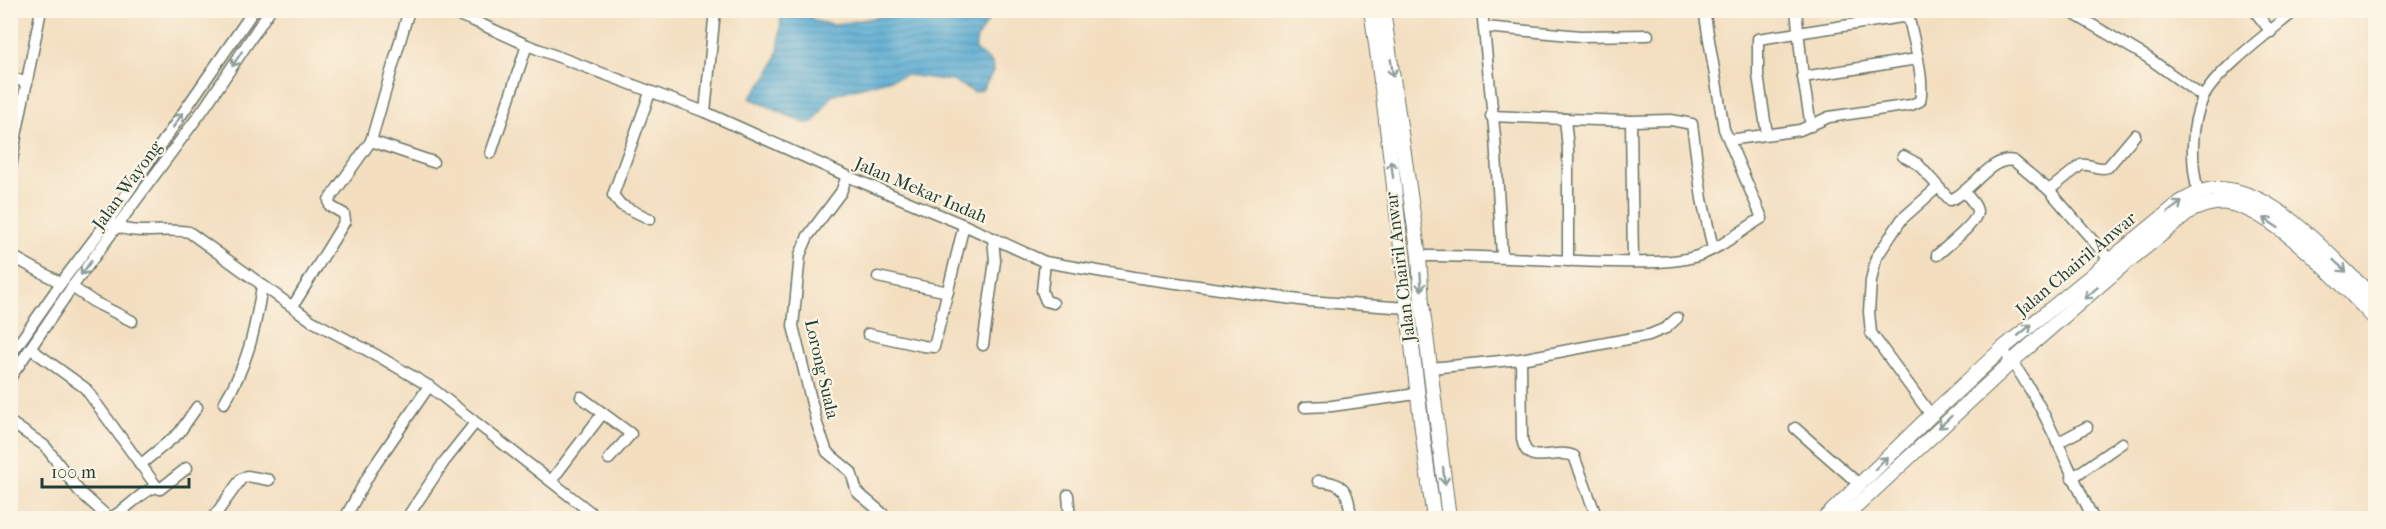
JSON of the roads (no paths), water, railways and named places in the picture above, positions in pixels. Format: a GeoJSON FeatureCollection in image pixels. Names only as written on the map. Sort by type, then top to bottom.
{"type":"FeatureCollection","features":[{"type":"Feature","properties":{"kind":"main road","name":"Jalan Chairil Anwar"},"geometry":{"type":"LineString","coordinates":[[1371,10],[1432,518]]}},
{"type":"Feature","properties":{"kind":"main road","name":"Jalan Chairil Anwar"},"geometry":{"type":"LineString","coordinates":[[1383,10],[1419,256],[1449,519]]}},
{"type":"Feature","properties":{"kind":"main road","name":"Jalan Chairil Anwar"},"geometry":{"type":"LineString","coordinates":[[1844,519],[2181,202],[2198,192],[2218,189],[2233,191],[2249,195],[2269,206],[2291,221],[2373,307]]}},
{"type":"Feature","properties":{"kind":"main road"},"geometry":{"type":"LineString","coordinates":[[1395,198],[1410,196]]}},
{"type":"Feature","properties":{"kind":"main road","name":"Jalan Chairil Anwar"},"geometry":{"type":"LineString","coordinates":[[1825,519],[1930,415],[2002,349],[2114,265],[2192,210],[2206,204],[2226,202],[2256,213],[2277,227],[2373,307]]}},
{"type":"Feature","properties":{"kind":"street"},"geometry":{"type":"LineString","coordinates":[[10,173],[16,131],[41,10]]}},
{"type":"Feature","properties":{"kind":"street","name":"Jalan Wayong"},"geometry":{"type":"LineString","coordinates":[[112,224],[192,100],[254,10]]}},
{"type":"Feature","properties":{"kind":"street","name":"Jalan Wayong"},"geometry":{"type":"LineString","coordinates":[[10,356],[206,107],[270,10]]}},
{"type":"Feature","properties":{"kind":"street"},"geometry":{"type":"LineString","coordinates":[[293,306],[345,221],[344,214],[330,206],[329,200],[371,141],[409,10]]}},
{"type":"Feature","properties":{"kind":"street","name":"Jalan Mekar Indah"},"geometry":{"type":"LineString","coordinates":[[446,10],[527,45],[705,112],[1045,262],[1133,277],[1307,301],[1408,308]]}},
{"type":"Feature","properties":{"kind":"street"},"geometry":{"type":"LineString","coordinates":[[705,112],[715,10]]}},
{"type":"Feature","properties":{"kind":"street"},"geometry":{"type":"LineString","coordinates":[[1482,10],[1502,257]]}},
{"type":"Feature","properties":{"kind":"street"},"geometry":{"type":"LineString","coordinates":[[1419,256],[1633,262],[1687,258],[1713,249],[1762,218],[1729,140],[1719,105],[1704,10]]}},
{"type":"Feature","properties":{"kind":"street"},"geometry":{"type":"LineString","coordinates":[[1796,10],[1797,35],[1811,126]]}},
{"type":"Feature","properties":{"kind":"street"},"geometry":{"type":"LineString","coordinates":[[2027,10],[2036,10]]}},
{"type":"Feature","properties":{"kind":"street"},"geometry":{"type":"LineString","coordinates":[[2067,10],[2147,57],[2203,97]]}},
{"type":"Feature","properties":{"kind":"street"},"geometry":{"type":"LineString","coordinates":[[2254,10],[2271,32]]}},
{"type":"Feature","properties":{"kind":"street"},"geometry":{"type":"LineString","coordinates":[[2198,192],[2193,146],[2196,117],[2203,97],[2213,81],[2296,10]]}},
{"type":"Feature","properties":{"kind":"street"},"geometry":{"type":"LineString","coordinates":[[1729,140],[1800,130],[1829,117],[1911,105],[1920,101],[1921,89],[1917,59],[1907,17],[1797,35],[1760,38],[1756,42],[1758,75],[1767,134]]}},
{"type":"Feature","properties":{"kind":"street"},"geometry":{"type":"LineString","coordinates":[[1485,27],[1580,36],[1648,35]]}},
{"type":"Feature","properties":{"kind":"street"},"geometry":{"type":"LineString","coordinates":[[490,153],[527,45]]}},
{"type":"Feature","properties":{"kind":"street"},"geometry":{"type":"LineString","coordinates":[[1803,77],[1917,59]]}},
{"type":"Feature","properties":{"kind":"street"},"geometry":{"type":"LineString","coordinates":[[10,77],[27,83]]}},
{"type":"Feature","properties":{"kind":"street"},"geometry":{"type":"LineString","coordinates":[[650,93],[613,195],[621,205],[650,219]]}},
{"type":"Feature","properties":{"kind":"street"},"geometry":{"type":"LineString","coordinates":[[192,100],[206,107]]}},
{"type":"Feature","properties":{"kind":"street"},"geometry":{"type":"LineString","coordinates":[[1491,116],[1630,121],[1671,120],[1692,124],[1704,208],[1713,249]]}},
{"type":"Feature","properties":{"kind":"street"},"geometry":{"type":"LineString","coordinates":[[1565,119],[1568,149],[1568,261]]}},
{"type":"Feature","properties":{"kind":"street"},"geometry":{"type":"LineString","coordinates":[[1630,121],[1633,262]]}},
{"type":"Feature","properties":{"kind":"street"},"geometry":{"type":"LineString","coordinates":[[2049,190],[2081,165],[2086,164],[2103,169],[2108,167],[2135,135]]}},
{"type":"Feature","properties":{"kind":"street"},"geometry":{"type":"LineString","coordinates":[[371,141],[433,162]]}},
{"type":"Feature","properties":{"kind":"street"},"geometry":{"type":"LineString","coordinates":[[1903,156],[1918,164],[1950,200],[1998,163],[2007,159],[2021,165],[2049,190],[2114,265]]}},
{"type":"Feature","properties":{"kind":"street","name":"Lorong Suala"},"geometry":{"type":"LineString","coordinates":[[847,176],[841,192],[808,236],[800,255],[793,326],[817,424],[827,452],[851,472],[857,492],[888,519]]}},
{"type":"Feature","properties":{"kind":"street"},"geometry":{"type":"LineString","coordinates":[[1930,415],[1875,339],[1869,312],[1871,281],[1876,258],[1902,219],[1938,188]]}},
{"type":"Feature","properties":{"kind":"street"},"geometry":{"type":"LineString","coordinates":[[1937,255],[1970,225],[1976,216],[1976,208],[1964,191]]}},
{"type":"Feature","properties":{"kind":"street"},"geometry":{"type":"LineString","coordinates":[[112,224],[132,231],[167,229],[189,232],[312,321],[387,360],[429,386],[598,519]]}},
{"type":"Feature","properties":{"kind":"street"},"geometry":{"type":"LineString","coordinates":[[868,334],[934,347],[964,225]]}},
{"type":"Feature","properties":{"kind":"street"},"geometry":{"type":"LineString","coordinates":[[984,345],[995,261],[993,238]]}},
{"type":"Feature","properties":{"kind":"street"},"geometry":{"type":"LineString","coordinates":[[10,255],[132,321]]}},
{"type":"Feature","properties":{"kind":"street"},"geometry":{"type":"LineString","coordinates":[[1045,262],[1043,298],[1053,303]]}},
{"type":"Feature","properties":{"kind":"street"},"geometry":{"type":"LineString","coordinates":[[878,277],[948,292]]}},
{"type":"Feature","properties":{"kind":"street","name":"Jalan Wayong"},"geometry":{"type":"LineString","coordinates":[[10,378],[31,349],[67,285]]}},
{"type":"Feature","properties":{"kind":"street"},"geometry":{"type":"LineString","coordinates":[[224,403],[246,363],[256,325],[262,286]]}},
{"type":"Feature","properties":{"kind":"street"},"geometry":{"type":"LineString","coordinates":[[1431,368],[1521,359],[1649,335],[1666,328],[1677,318]]}},
{"type":"Feature","properties":{"kind":"street"},"geometry":{"type":"LineString","coordinates":[[31,349],[85,388],[157,487]]}},
{"type":"Feature","properties":{"kind":"street"},"geometry":{"type":"LineString","coordinates":[[2002,349],[2035,396],[2093,519]]}},
{"type":"Feature","properties":{"kind":"street"},"geometry":{"type":"LineString","coordinates":[[10,356],[20,364]]}},
{"type":"Feature","properties":{"kind":"street"},"geometry":{"type":"LineString","coordinates":[[1521,359],[1522,438],[1525,449],[1528,454],[1534,456],[1566,454],[1574,456],[1597,519]]}},
{"type":"Feature","properties":{"kind":"street"},"geometry":{"type":"LineString","coordinates":[[345,519],[371,471],[429,386]]}},
{"type":"Feature","properties":{"kind":"street"},"geometry":{"type":"LineString","coordinates":[[1305,407],[1332,406],[1416,393]]}},
{"type":"Feature","properties":{"kind":"street"},"geometry":{"type":"LineString","coordinates":[[581,397],[631,434],[609,459]]}},
{"type":"Feature","properties":{"kind":"street"},"geometry":{"type":"LineString","coordinates":[[140,465],[179,433],[197,407]]}},
{"type":"Feature","properties":{"kind":"street"},"geometry":{"type":"LineString","coordinates":[[551,482],[603,413]]}},
{"type":"Feature","properties":{"kind":"street"},"geometry":{"type":"LineString","coordinates":[[10,422],[45,446],[79,491],[109,519],[134,504],[150,489],[157,487],[160,489],[187,468]]}},
{"type":"Feature","properties":{"kind":"street"},"geometry":{"type":"LineString","coordinates":[[410,513],[444,462],[475,423]]}},
{"type":"Feature","properties":{"kind":"street"},"geometry":{"type":"LineString","coordinates":[[2057,444],[2087,427]]}},
{"type":"Feature","properties":{"kind":"street"},"geometry":{"type":"LineString","coordinates":[[1795,428],[1860,485]]}},
{"type":"Feature","properties":{"kind":"street"},"geometry":{"type":"LineString","coordinates":[[2072,478],[2122,443]]}},
{"type":"Feature","properties":{"kind":"street"},"geometry":{"type":"LineString","coordinates":[[213,519],[241,479],[246,476],[269,480]]}},
{"type":"Feature","properties":{"kind":"street"},"geometry":{"type":"LineString","coordinates":[[1318,481],[1340,485],[1344,489],[1351,519]]}},
{"type":"Feature","properties":{"kind":"street"},"geometry":{"type":"LineString","coordinates":[[1068,495],[1070,519]]}},
{"type":"Feature","properties":{"kind":"water"},"geometry":{"type":"Polygon","coordinates":[[[781,11],[805,11],[815,21],[834,25],[910,11],[994,11],[977,38],[975,50],[992,63],[993,72],[982,90],[974,92],[953,81],[906,75],[832,95],[814,122],[804,123],[750,98],[767,77],[776,58],[780,38],[781,11]]]}}]}
